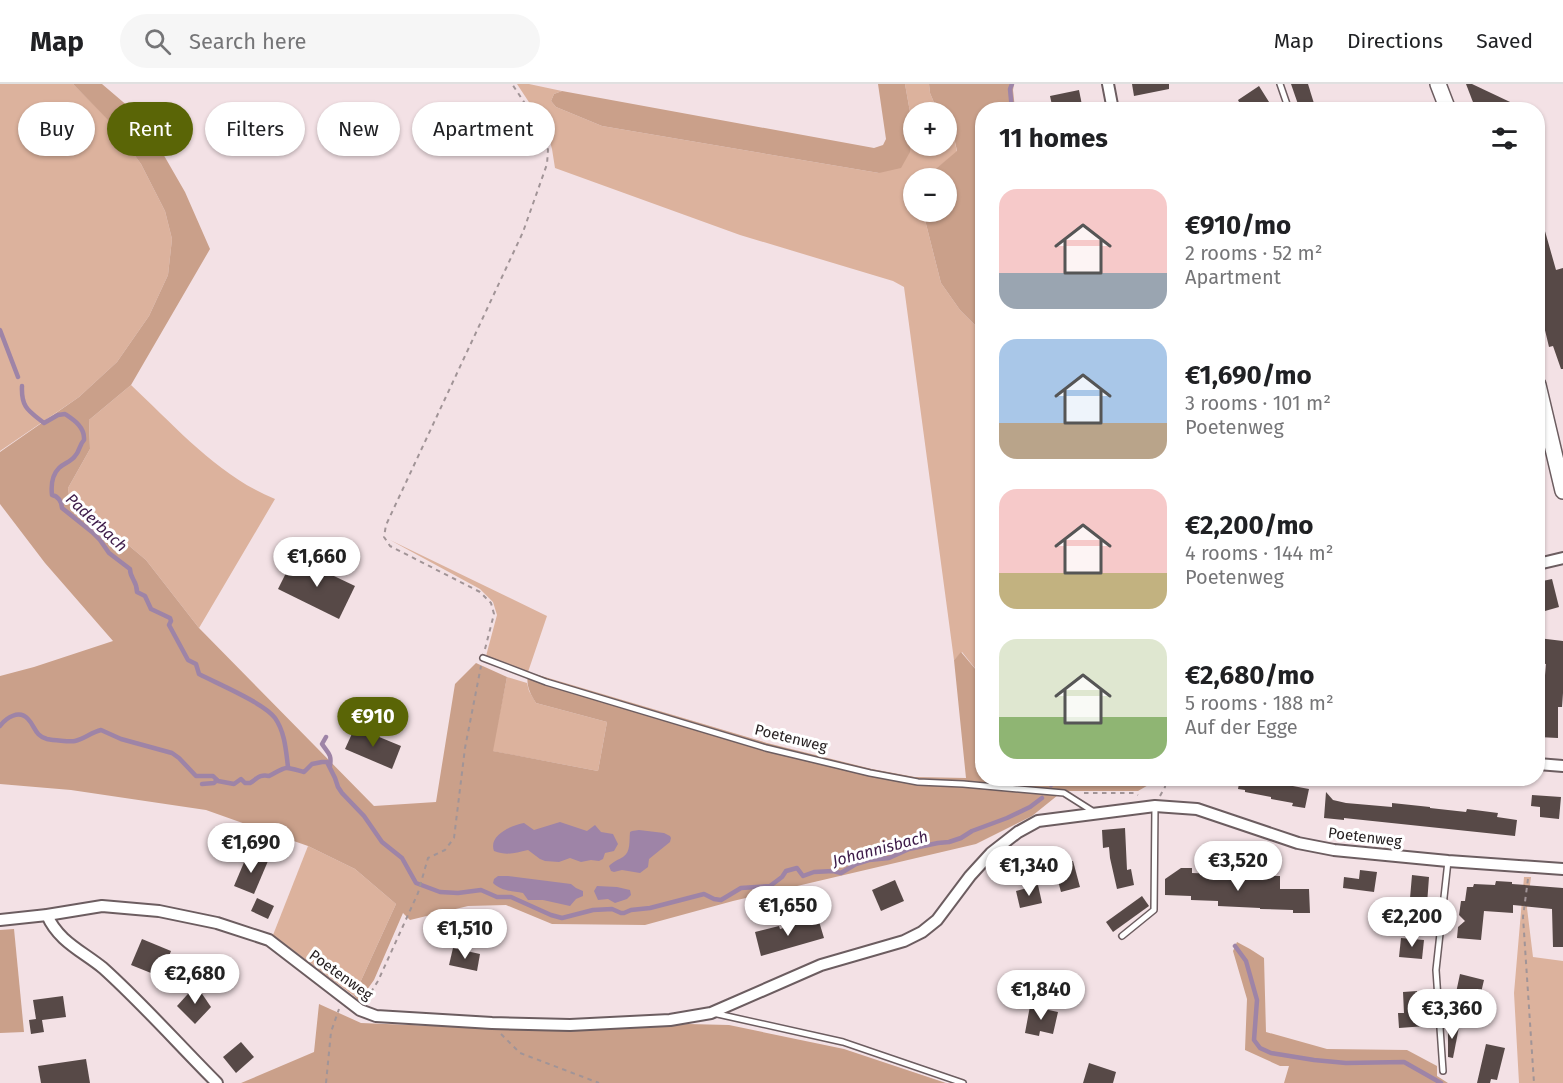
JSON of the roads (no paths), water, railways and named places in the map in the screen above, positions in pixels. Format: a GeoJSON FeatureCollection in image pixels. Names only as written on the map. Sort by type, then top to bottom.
{"type":"FeatureCollection","features":[{"type":"Feature","properties":{"kind":"street"},"geometry":{"type":"LineString","coordinates":[[1108,84],[1111,102]]}},
{"type":"Feature","properties":{"kind":"street"},"geometry":{"type":"LineString","coordinates":[[1438,84],[1445,102]]}},
{"type":"Feature","properties":{"kind":"street"},"geometry":{"type":"LineString","coordinates":[[1545,414],[1563,491]]}},
{"type":"Feature","properties":{"kind":"street"},"geometry":{"type":"LineString","coordinates":[[1545,562],[1563,558]]}},
{"type":"Feature","properties":{"kind":"street"},"geometry":{"type":"LineString","coordinates":[[1545,765],[1563,766]]}},
{"type":"Feature","properties":{"kind":"street","name":"Poetenweg"},"geometry":{"type":"LineString","coordinates":[[0,920],[102,906],[159,911],[217,923],[269,940],[360,1010],[376,1016],[570,1025],[670,1020],[711,1013],[821,965],[904,942],[937,920],[970,876],[991,853],[1018,832],[1038,821],[1155,806],[1197,809],[1298,843],[1334,850],[1563,869]]}},
{"type":"Feature","properties":{"kind":"street"},"geometry":{"type":"LineString","coordinates":[[47,915],[61,937],[102,968],[217,1083]]}},
{"type":"Feature","properties":{"kind":"lane"},"geometry":{"type":"LineString","coordinates":[[1281,84],[1287,102]]}},
{"type":"Feature","properties":{"kind":"lane","name":"Poetenweg"},"geometry":{"type":"LineString","coordinates":[[483,658],[546,682],[766,748],[918,782],[975,785]]}},
{"type":"Feature","properties":{"kind":"lane","name":"Poetenweg"},"geometry":{"type":"LineString","coordinates":[[985,786],[1064,793],[1097,814]]}},
{"type":"Feature","properties":{"kind":"lane"},"geometry":{"type":"LineString","coordinates":[[1122,936],[1154,910],[1155,806]]}},
{"type":"Feature","properties":{"kind":"lane"},"geometry":{"type":"LineString","coordinates":[[1443,1071],[1436,970],[1448,861]]}},
{"type":"Feature","properties":{"kind":"lane","name":"Poetenweg"},"geometry":{"type":"LineString","coordinates":[[711,1013],[843,1042],[963,1083]]}},
{"type":"Feature","properties":{"kind":"waterway"},"geometry":{"type":"LineString","coordinates":[[1011,102],[1012,84]]}},
{"type":"Feature","properties":{"kind":"waterway","name":"Paderbach"},"geometry":{"type":"LineString","coordinates":[[0,330],[18,377]]}},
{"type":"Feature","properties":{"kind":"waterway","name":"Paderbach"},"geometry":{"type":"LineString","coordinates":[[22,386],[25,404],[30,412],[44,423],[58,415],[65,414],[83,431],[84,440],[77,454],[55,474],[52,495],[59,500],[62,508],[100,540],[109,553],[130,569],[137,592],[145,596],[151,609],[170,618],[169,625],[188,660],[196,664],[199,674],[251,700],[275,718],[283,735],[288,767]]}},
{"type":"Feature","properties":{"kind":"waterway","name":"Johannisbach"},"geometry":{"type":"LineString","coordinates":[[0,726],[9,718],[21,715],[28,719],[43,738],[69,741],[78,740],[101,730],[121,739],[172,753],[196,776],[213,776],[218,781],[234,784],[241,779],[245,783],[250,783],[260,776],[269,776],[286,768],[304,772],[312,764],[327,762],[342,793],[364,816],[382,842],[402,858],[416,883],[440,892],[458,893],[481,890],[497,897],[511,897],[562,918],[593,910],[612,909],[624,913],[704,894],[721,900],[741,888],[770,886],[786,871],[797,868],[803,876],[814,872],[841,873],[856,864],[869,860],[889,858],[909,849],[961,838],[972,831],[1030,807],[1042,798]]}},
{"type":"Feature","properties":{"kind":"waterway","name":"Johannisbach"},"geometry":{"type":"LineString","coordinates":[[326,737],[322,744],[330,756],[330,766]]}},
{"type":"Feature","properties":{"kind":"waterway","name":"Johannisbach"},"geometry":{"type":"LineString","coordinates":[[202,784],[214,783],[217,780]]}},
{"type":"Feature","properties":{"kind":"waterway","name":"Johannisbach"},"geometry":{"type":"LineString","coordinates":[[1235,946],[1246,961],[1257,1000],[1254,1040],[1260,1048],[1271,1053],[1314,1060],[1346,1063],[1404,1062],[1441,1083]]}}]}
